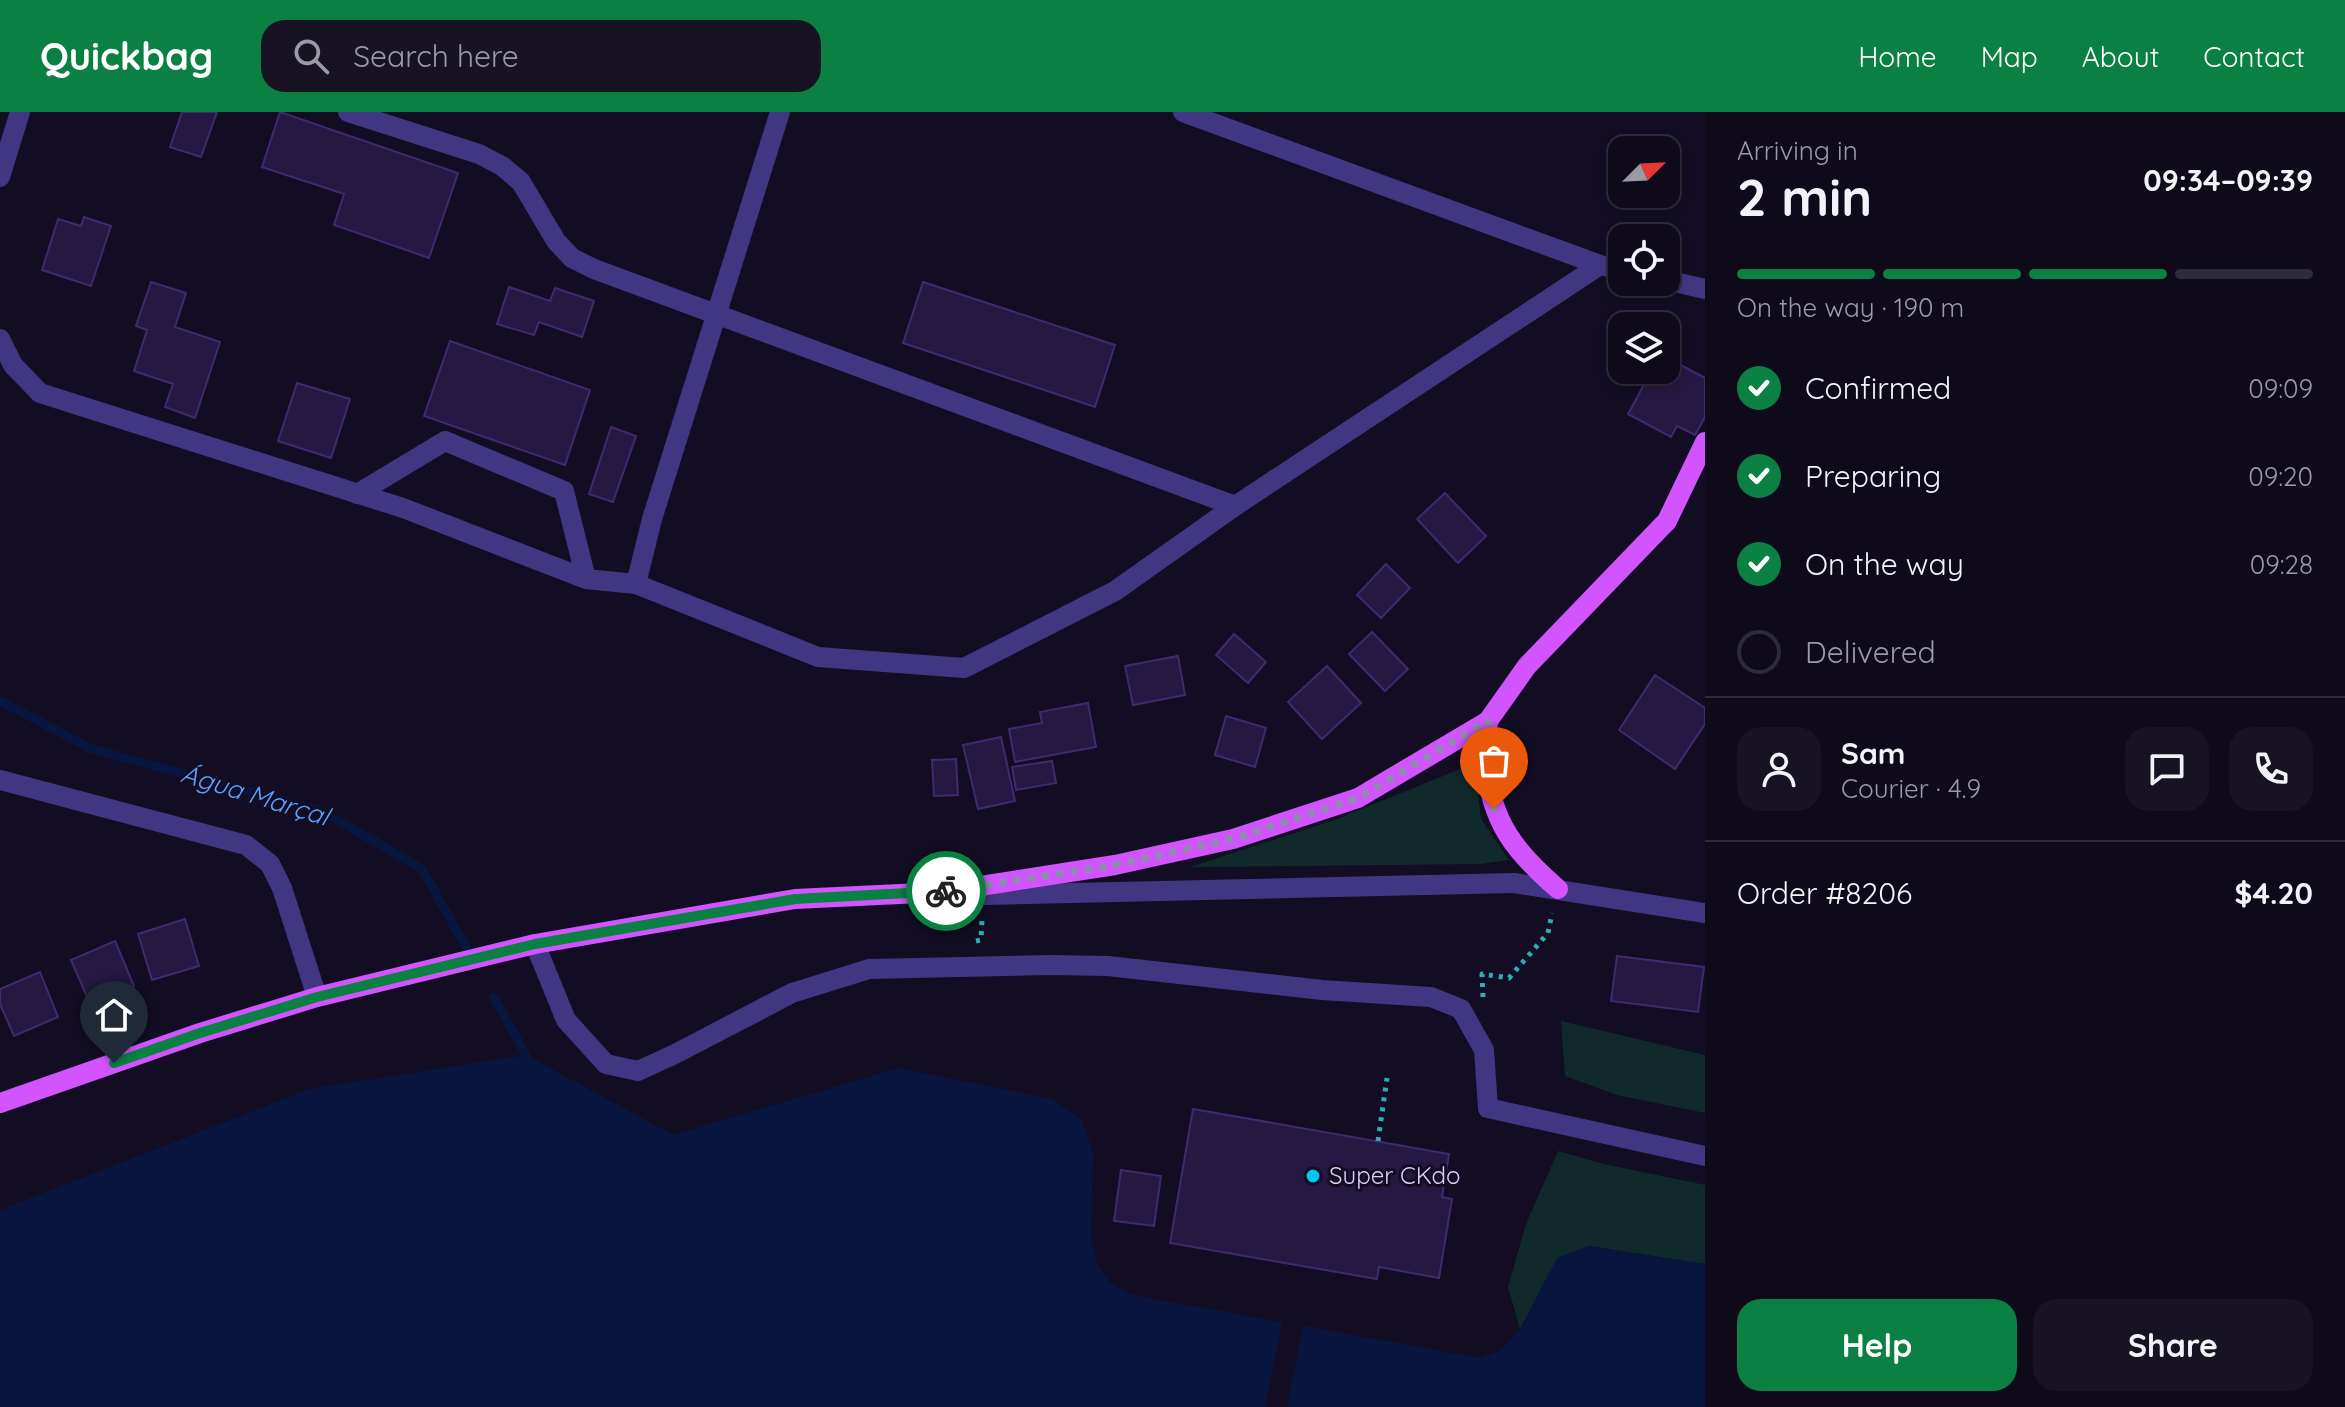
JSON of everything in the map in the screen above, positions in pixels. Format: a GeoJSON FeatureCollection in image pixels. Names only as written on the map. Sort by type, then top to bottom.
{"type":"FeatureCollection","features":[{"type":"Feature","properties":{"kind":"main road"},"geometry":{"type":"LineString","coordinates":[[0,1103],[200,1033],[317,997],[535,944],[795,899],[942,892],[1115,865],[1233,839],[1358,798],[1488,721],[1527,666],[1667,521],[1705,442]]}},
{"type":"Feature","properties":{"kind":"main road"},"geometry":{"type":"LineString","coordinates":[[1488,721],[1486,762],[1494,809],[1529,864],[1558,889]]}},
{"type":"Feature","properties":{"kind":"street"},"geometry":{"type":"LineString","coordinates":[[0,177],[20,112]]}},
{"type":"Feature","properties":{"kind":"street"},"geometry":{"type":"LineString","coordinates":[[348,112],[479,154],[502,166],[521,182],[556,241],[572,258],[594,269],[1235,506]]}},
{"type":"Feature","properties":{"kind":"street"},"geometry":{"type":"LineString","coordinates":[[636,584],[652,519],[780,112]]}},
{"type":"Feature","properties":{"kind":"street"},"geometry":{"type":"LineString","coordinates":[[1183,112],[1608,267]]}},
{"type":"Feature","properties":{"kind":"street"},"geometry":{"type":"LineString","coordinates":[[1245,112],[1251,136]]}},
{"type":"Feature","properties":{"kind":"street"},"geometry":{"type":"LineString","coordinates":[[0,339],[13,365],[40,393],[403,508],[586,579],[636,584],[818,657],[964,668],[1115,591],[1235,506],[1600,265]]}},
{"type":"Feature","properties":{"kind":"street"},"geometry":{"type":"LineString","coordinates":[[1680,283],[1705,289]]}},
{"type":"Feature","properties":{"kind":"street"},"geometry":{"type":"LineString","coordinates":[[357,494],[445,441],[564,491],[586,579]]}},
{"type":"Feature","properties":{"kind":"street"},"geometry":{"type":"LineString","coordinates":[[0,780],[246,845],[270,864],[282,888],[317,997]]}},
{"type":"Feature","properties":{"kind":"street"},"geometry":{"type":"LineString","coordinates":[[942,892],[984,895],[1514,883],[1705,913]]}},
{"type":"Feature","properties":{"kind":"street"},"geometry":{"type":"LineString","coordinates":[[535,944],[566,1020],[606,1064],[638,1071],[792,993],[869,969],[1108,966],[1322,990],[1431,997],[1461,1009],[1484,1050],[1488,1108],[1705,1156]]}},
{"type":"Feature","properties":{"kind":"path"},"geometry":{"type":"LineString","coordinates":[[1483,1009],[1482,974],[1509,978],[1548,933],[1558,889]]}},
{"type":"Feature","properties":{"kind":"path"},"geometry":{"type":"LineString","coordinates":[[1378,1141],[1387,1078]]}},
{"type":"Feature","properties":{"kind":"green space"},"geometry":{"type":"Polygon","coordinates":[[[1475,763],[1481,819],[1509,860],[1481,864],[1190,867],[1337,819],[1475,763]]]}},
{"type":"Feature","properties":{"kind":"green space"},"geometry":{"type":"Polygon","coordinates":[[[1561,1021],[1705,1055],[1705,1113],[1617,1095],[1565,1076],[1561,1021]]]}},
{"type":"Feature","properties":{"kind":"green space"},"geometry":{"type":"Polygon","coordinates":[[[1558,1151],[1705,1185],[1705,1264],[1589,1246],[1557,1259],[1520,1329],[1508,1287],[1526,1224],[1558,1151]]]}},
{"type":"Feature","properties":{"kind":"water"},"geometry":{"type":"Polygon","coordinates":[[[526,1055],[673,1135],[899,1068],[1053,1099],[1082,1120],[1093,1153],[1091,1236],[1097,1263],[1111,1283],[1132,1295],[1481,1358],[1501,1350],[1520,1329],[1557,1258],[1589,1246],[1705,1264],[1705,1407],[0,1407],[0,1210],[310,1089],[526,1055]]]}},
{"type":"Feature","properties":{"kind":"pier"},"geometry":{"type":"Polygon","coordinates":[[[1283,1318],[1304,1322],[1287,1407],[1265,1407],[1283,1318]]]}},
{"type":"Feature","properties":{"kind":"building"},"geometry":{"type":"Polygon","coordinates":[[[182,112],[217,112],[201,157],[170,147],[182,112]]]}},
{"type":"Feature","properties":{"kind":"building"},"geometry":{"type":"Polygon","coordinates":[[[280,112],[458,173],[429,258],[334,225],[344,194],[262,167],[280,112]]]}},
{"type":"Feature","properties":{"kind":"building"},"geometry":{"type":"Polygon","coordinates":[[[84,217],[111,226],[91,286],[42,270],[58,219],[81,226],[84,217]]]}},
{"type":"Feature","properties":{"kind":"building"},"geometry":{"type":"Polygon","coordinates":[[[151,282],[186,293],[175,327],[220,342],[195,418],[165,407],[173,384],[134,371],[147,330],[136,326],[151,282]]]}},
{"type":"Feature","properties":{"kind":"building"},"geometry":{"type":"Polygon","coordinates":[[[923,282],[1115,345],[1095,407],[903,343],[923,282]]]}},
{"type":"Feature","properties":{"kind":"building"},"geometry":{"type":"Polygon","coordinates":[[[509,287],[550,301],[555,288],[594,301],[582,337],[539,322],[534,335],[497,324],[509,287]]]}},
{"type":"Feature","properties":{"kind":"building"},"geometry":{"type":"Polygon","coordinates":[[[450,341],[590,390],[565,465],[424,416],[450,341]]]}},
{"type":"Feature","properties":{"kind":"building"},"geometry":{"type":"Polygon","coordinates":[[[1680,365],[1705,378],[1705,417],[1695,435],[1677,426],[1671,437],[1628,414],[1644,384],[1680,384],[1680,365]]]}},
{"type":"Feature","properties":{"kind":"building"},"geometry":{"type":"Polygon","coordinates":[[[297,383],[350,399],[331,458],[278,441],[297,383]]]}},
{"type":"Feature","properties":{"kind":"building"},"geometry":{"type":"Polygon","coordinates":[[[611,427],[636,436],[613,502],[589,494],[611,427]]]}},
{"type":"Feature","properties":{"kind":"building"},"geometry":{"type":"Polygon","coordinates":[[[1445,493],[1486,536],[1458,563],[1417,519],[1445,493]]]}},
{"type":"Feature","properties":{"kind":"building"},"geometry":{"type":"Polygon","coordinates":[[[1386,564],[1410,588],[1381,618],[1357,595],[1386,564]]]}},
{"type":"Feature","properties":{"kind":"building"},"geometry":{"type":"Polygon","coordinates":[[[1372,632],[1408,669],[1385,691],[1349,654],[1372,632]]]}},
{"type":"Feature","properties":{"kind":"building"},"geometry":{"type":"Polygon","coordinates":[[[1234,634],[1266,662],[1248,683],[1216,655],[1234,634]]]}},
{"type":"Feature","properties":{"kind":"building"},"geometry":{"type":"Polygon","coordinates":[[[1178,656],[1185,695],[1133,705],[1125,666],[1178,656]]]}},
{"type":"Feature","properties":{"kind":"building"},"geometry":{"type":"Polygon","coordinates":[[[1327,666],[1361,703],[1322,739],[1288,702],[1327,666]]]}},
{"type":"Feature","properties":{"kind":"building"},"geometry":{"type":"Polygon","coordinates":[[[1655,675],[1705,708],[1705,724],[1675,769],[1619,730],[1655,675]]]}},
{"type":"Feature","properties":{"kind":"building"},"geometry":{"type":"Polygon","coordinates":[[[1088,703],[1096,747],[1015,762],[1009,729],[1042,723],[1040,712],[1088,703]]]}},
{"type":"Feature","properties":{"kind":"building"},"geometry":{"type":"Polygon","coordinates":[[[1226,716],[1266,728],[1255,767],[1215,755],[1226,716]]]}},
{"type":"Feature","properties":{"kind":"building"},"geometry":{"type":"Polygon","coordinates":[[[1001,737],[1015,801],[978,809],[963,745],[1001,737]]]}},
{"type":"Feature","properties":{"kind":"building"},"geometry":{"type":"Polygon","coordinates":[[[956,759],[958,795],[934,796],[932,760],[956,759]]]}},
{"type":"Feature","properties":{"kind":"building"},"geometry":{"type":"Polygon","coordinates":[[[1052,761],[1056,783],[1016,790],[1012,767],[1052,761]]]}},
{"type":"Feature","properties":{"kind":"building"},"geometry":{"type":"Polygon","coordinates":[[[185,919],[199,966],[152,980],[138,934],[185,919]]]}},
{"type":"Feature","properties":{"kind":"building"},"geometry":{"type":"Polygon","coordinates":[[[115,941],[134,986],[90,1004],[71,960],[115,941]]]}},
{"type":"Feature","properties":{"kind":"building"},"geometry":{"type":"Polygon","coordinates":[[[1617,956],[1704,967],[1698,1012],[1611,1001],[1617,956]]]}},
{"type":"Feature","properties":{"kind":"building"},"geometry":{"type":"Polygon","coordinates":[[[40,972],[58,1017],[14,1036],[0,1004],[0,989],[40,972]]]}},
{"type":"Feature","properties":{"kind":"building","name":"Super CKdo"},"geometry":{"type":"Polygon","coordinates":[[[1193,1109],[1449,1154],[1442,1197],[1452,1199],[1439,1278],[1379,1267],[1377,1279],[1170,1243],[1193,1109]]]}},
{"type":"Feature","properties":{"kind":"building"},"geometry":{"type":"Polygon","coordinates":[[[1121,1170],[1161,1176],[1154,1226],[1114,1221],[1121,1170]]]}},
{"type":"Feature","properties":{"kind":"waterway","name":"Água Marçal"},"geometry":{"type":"LineString","coordinates":[[0,701],[92,749],[322,811],[422,869],[466,947]]}},
{"type":"Feature","properties":{"kind":"waterway","name":"Água Marçal"},"geometry":{"type":"LineString","coordinates":[[494,997],[526,1055]]}},
{"type":"Feature","properties":{"kind":"way so far"},"geometry":{"type":"LineString","coordinates":[[946,891],[1115,865],[1233,839],[1358,798],[1488,721],[1486,762],[1494,809]]}},
{"type":"Feature","properties":{"kind":"place","name":"Super CKdo"},"geometry":{"type":"Point","coordinates":[1313,1176]}},
{"type":"Feature","properties":{"kind":"route"},"geometry":{"type":"LineString","coordinates":[[114,1063],[317,997],[535,944],[795,899],[946,891]]}}]}
